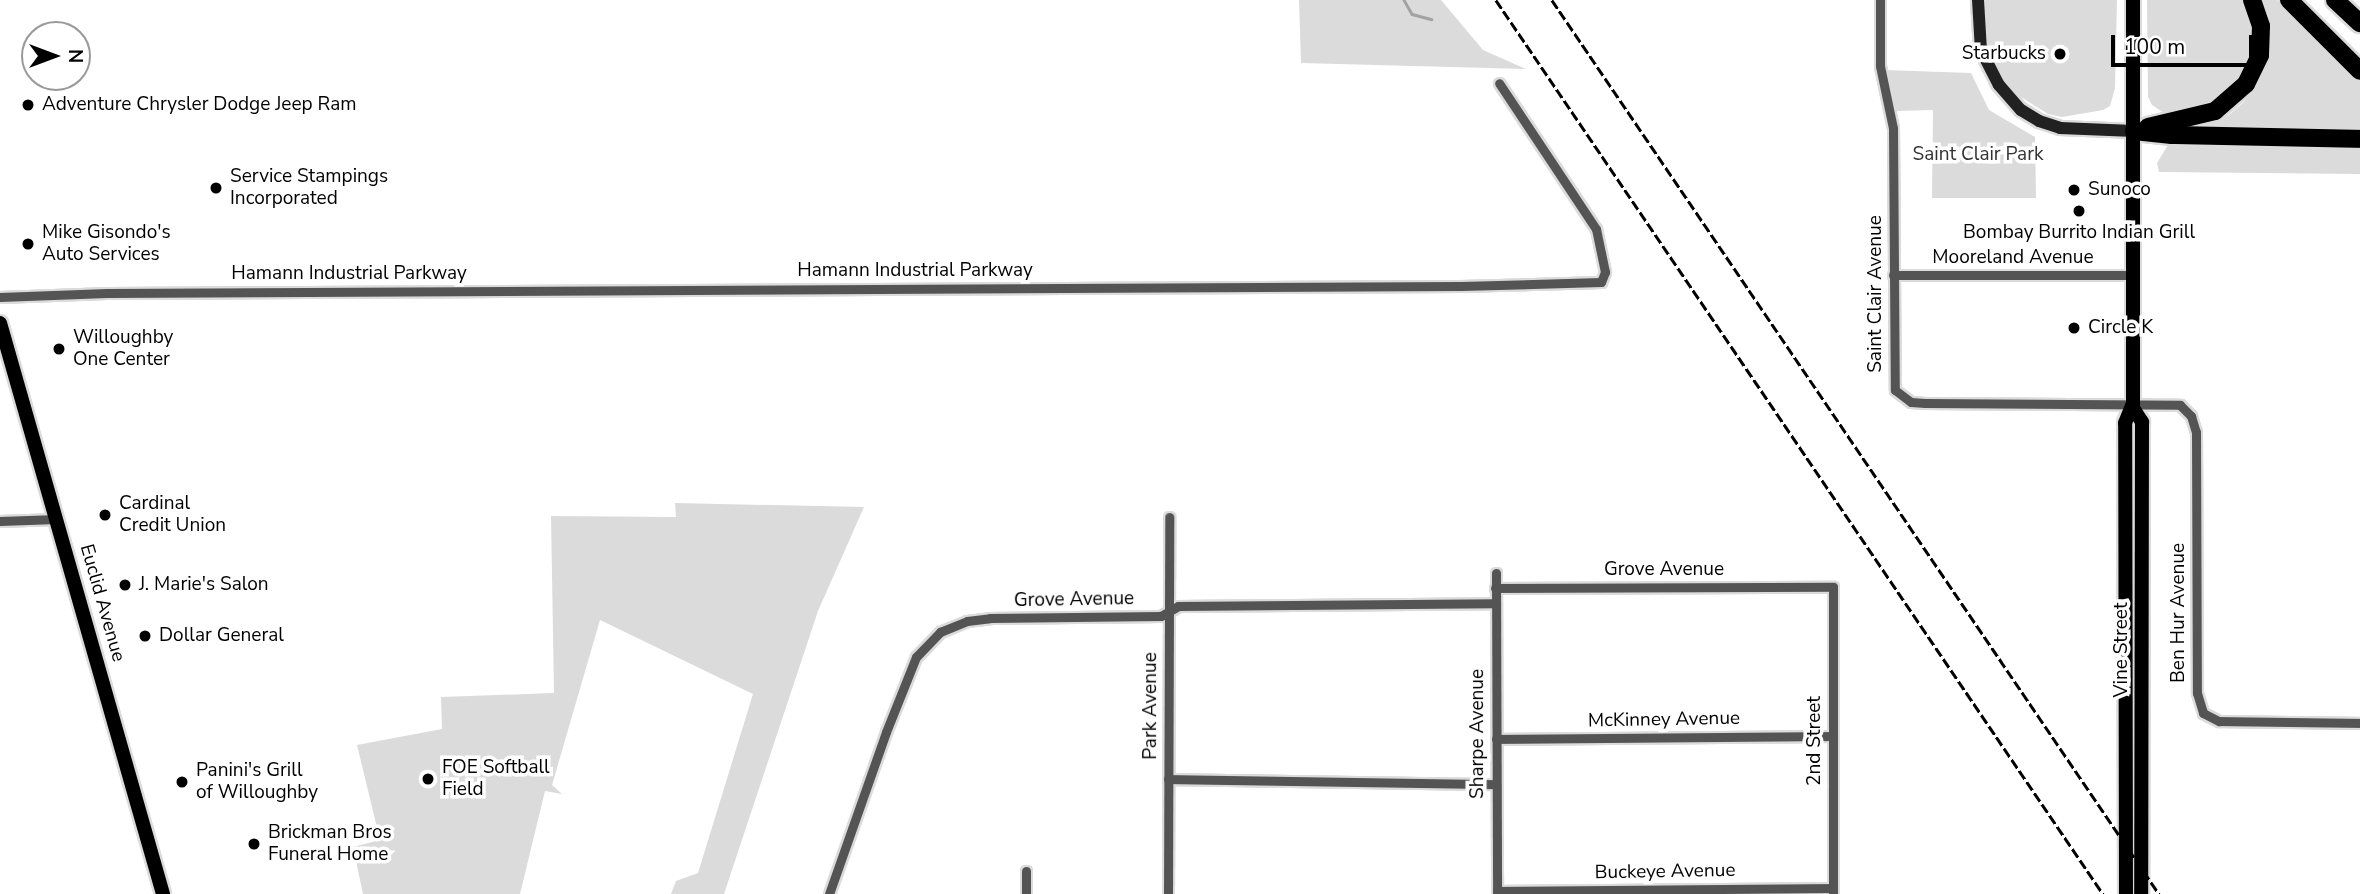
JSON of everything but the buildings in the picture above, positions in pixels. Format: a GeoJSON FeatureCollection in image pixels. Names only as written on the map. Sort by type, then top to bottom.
{"type":"FeatureCollection","features":[{"type":"Feature","properties":{"kind":"highway"},"geometry":{"type":"LineString","coordinates":[[2134,131],[2215,111],[2246,84],[2260,55],[2261,26],[2252,0]]}},
{"type":"Feature","properties":{"kind":"highway"},"geometry":{"type":"LineString","coordinates":[[2289,0],[2360,71]]}},
{"type":"Feature","properties":{"kind":"highway"},"geometry":{"type":"LineString","coordinates":[[2335,0],[2360,23]]}},
{"type":"Feature","properties":{"kind":"highway"},"geometry":{"type":"LineString","coordinates":[[2134,131],[2172,135],[2360,139]]}},
{"type":"Feature","properties":{"kind":"main road","name":"Vine Street"},"geometry":{"type":"LineString","coordinates":[[2126,894],[2125,423],[2133,405],[2133,0]]}},
{"type":"Feature","properties":{"kind":"main road","name":"Euclid Avenue"},"geometry":{"type":"LineString","coordinates":[[0,323],[163,894]]}},
{"type":"Feature","properties":{"kind":"main road","name":"Vine Street"},"geometry":{"type":"LineString","coordinates":[[2133,405],[2142,422],[2141,894]]}},
{"type":"Feature","properties":{"kind":"street","name":"Saint Clair Avenue"},"geometry":{"type":"LineString","coordinates":[[1880,0],[1880,66],[1893,128],[1893,379],[1901,397],[1911,402],[1925,403],[2133,405]]}},
{"type":"Feature","properties":{"kind":"street"},"geometry":{"type":"LineString","coordinates":[[1978,0],[1981,50],[1999,85],[2021,110],[2039,121],[2060,128],[2134,131]]}},
{"type":"Feature","properties":{"kind":"street","name":"Hamann Industrial Parkway"},"geometry":{"type":"LineString","coordinates":[[0,297],[107,293],[1461,286],[1601,282],[1605,272],[1596,229],[1499,83]]}},
{"type":"Feature","properties":{"kind":"street","name":"Mooreland Avenue"},"geometry":{"type":"LineString","coordinates":[[1893,275],[2133,275]]}},
{"type":"Feature","properties":{"kind":"street","name":"Ben Hur Avenue"},"geometry":{"type":"LineString","coordinates":[[2133,405],[2180,405],[2191,416],[2196,432],[2197,693],[2203,713],[2219,721],[2360,723]]}},
{"type":"Feature","properties":{"kind":"street","name":"Park Avenue"},"geometry":{"type":"LineString","coordinates":[[1168,894],[1169,517]]}},
{"type":"Feature","properties":{"kind":"street"},"geometry":{"type":"LineString","coordinates":[[0,521],[57,519]]}},
{"type":"Feature","properties":{"kind":"street","name":"Sharpe Avenue"},"geometry":{"type":"LineString","coordinates":[[1496,573],[1497,893]]}},
{"type":"Feature","properties":{"kind":"street","name":"Grove Avenue"},"geometry":{"type":"LineString","coordinates":[[1495,588],[1833,587]]}},
{"type":"Feature","properties":{"kind":"street","name":"2nd Street"},"geometry":{"type":"LineString","coordinates":[[1833,587],[1833,891]]}},
{"type":"Feature","properties":{"kind":"street","name":"Grove Avenue"},"geometry":{"type":"LineString","coordinates":[[829,894],[886,732],[916,657],[940,632],[967,621],[990,618],[1161,616],[1178,606],[1495,603]]}},
{"type":"Feature","properties":{"kind":"street","name":"McKinney Avenue"},"geometry":{"type":"LineString","coordinates":[[1496,739],[1832,736]]}},
{"type":"Feature","properties":{"kind":"street"},"geometry":{"type":"LineString","coordinates":[[1168,779],[1495,784]]}},
{"type":"Feature","properties":{"kind":"street"},"geometry":{"type":"LineString","coordinates":[[1026,871],[1026,894]]}},
{"type":"Feature","properties":{"kind":"street","name":"Buckeye Avenue"},"geometry":{"type":"LineString","coordinates":[[1497,893],[1833,891]]}},
{"type":"Feature","properties":{"kind":"green space"},"geometry":{"type":"Polygon","coordinates":[[[1299,0],[1441,0],[1483,50],[1526,69],[1301,63],[1299,0]]]}},
{"type":"Feature","properties":{"kind":"green space"},"geometry":{"type":"Polygon","coordinates":[[[1985,0],[2117,0],[2115,88],[2110,106],[2103,110],[2062,117],[2048,114],[2010,90],[1996,70],[1987,44],[1985,0]]]}},
{"type":"Feature","properties":{"kind":"green space"},"geometry":{"type":"Polygon","coordinates":[[[2147,0],[2245,0],[2254,27],[2251,50],[2233,84],[2216,100],[2207,105],[2164,113],[2152,105],[2148,97],[2147,0]]]}},
{"type":"Feature","properties":{"kind":"green space"},"geometry":{"type":"Polygon","coordinates":[[[2262,0],[2277,0],[2360,81],[2360,134],[2187,128],[2202,126],[2229,115],[2245,101],[2261,79],[2269,54],[2269,26],[2262,0]]]}},
{"type":"Feature","properties":{"kind":"green space","name":"Saint Clair Park"},"geometry":{"type":"Polygon","coordinates":[[[1885,70],[1971,73],[1989,110],[2035,137],[2036,198],[1932,198],[1933,110],[1896,111],[1885,70]]]}},
{"type":"Feature","properties":{"kind":"green space"},"geometry":{"type":"Polygon","coordinates":[[[2168,145],[2360,146],[2360,174],[2159,172],[2157,163],[2168,145]]]}},
{"type":"Feature","properties":{"kind":"green space"},"geometry":{"type":"Polygon","coordinates":[[[675,503],[864,507],[818,611],[724,894],[671,894],[676,881],[698,873],[753,694],[600,620],[552,785],[562,794],[545,791],[520,894],[363,894],[353,847],[380,840],[357,745],[442,729],[441,697],[554,693],[551,516],[676,517],[675,503]]]}},
{"type":"Feature","properties":{"kind":"waterway"},"geometry":{"type":"LineString","coordinates":[[1404,0],[1412,14],[1431,19]]}},
{"type":"Feature","properties":{"kind":"railway"},"geometry":{"type":"LineString","coordinates":[[1496,0],[2103,894]]}},
{"type":"Feature","properties":{"kind":"railway"},"geometry":{"type":"LineString","coordinates":[[1552,0],[2159,894]]}},
{"type":"Feature","properties":{"kind":"place","name":"Starbucks"},"geometry":{"type":"Point","coordinates":[2060,54]}},
{"type":"Feature","properties":{"kind":"place","name":"Adventure Chrysler Dodge Jeep Ram"},"geometry":{"type":"Point","coordinates":[28,105]}},
{"type":"Feature","properties":{"kind":"place","name":"Service Stampings Incorporated"},"geometry":{"type":"Point","coordinates":[216,188]}},
{"type":"Feature","properties":{"kind":"place","name":"Sunoco"},"geometry":{"type":"Point","coordinates":[2074,190]}},
{"type":"Feature","properties":{"kind":"place","name":"Bombay Burrito Indian Grill"},"geometry":{"type":"Point","coordinates":[2079,211]}},
{"type":"Feature","properties":{"kind":"place","name":"Mike Gisondo's Auto Services"},"geometry":{"type":"Point","coordinates":[28,244]}},
{"type":"Feature","properties":{"kind":"place","name":"Circle K"},"geometry":{"type":"Point","coordinates":[2074,328]}},
{"type":"Feature","properties":{"kind":"place","name":"Willoughby One Center"},"geometry":{"type":"Point","coordinates":[59,349]}},
{"type":"Feature","properties":{"kind":"place","name":"Cardinal Credit Union"},"geometry":{"type":"Point","coordinates":[105,515]}},
{"type":"Feature","properties":{"kind":"place","name":"J. Marie's Salon"},"geometry":{"type":"Point","coordinates":[125,585]}},
{"type":"Feature","properties":{"kind":"place","name":"Dollar General"},"geometry":{"type":"Point","coordinates":[145,636]}},
{"type":"Feature","properties":{"kind":"place","name":"FOE Softball Field"},"geometry":{"type":"Point","coordinates":[428,779]}},
{"type":"Feature","properties":{"kind":"place","name":"Panini's Grill of Willoughby"},"geometry":{"type":"Point","coordinates":[182,782]}},
{"type":"Feature","properties":{"kind":"place","name":"Brickman Bros Funeral Home"},"geometry":{"type":"Point","coordinates":[254,844]}}]}
